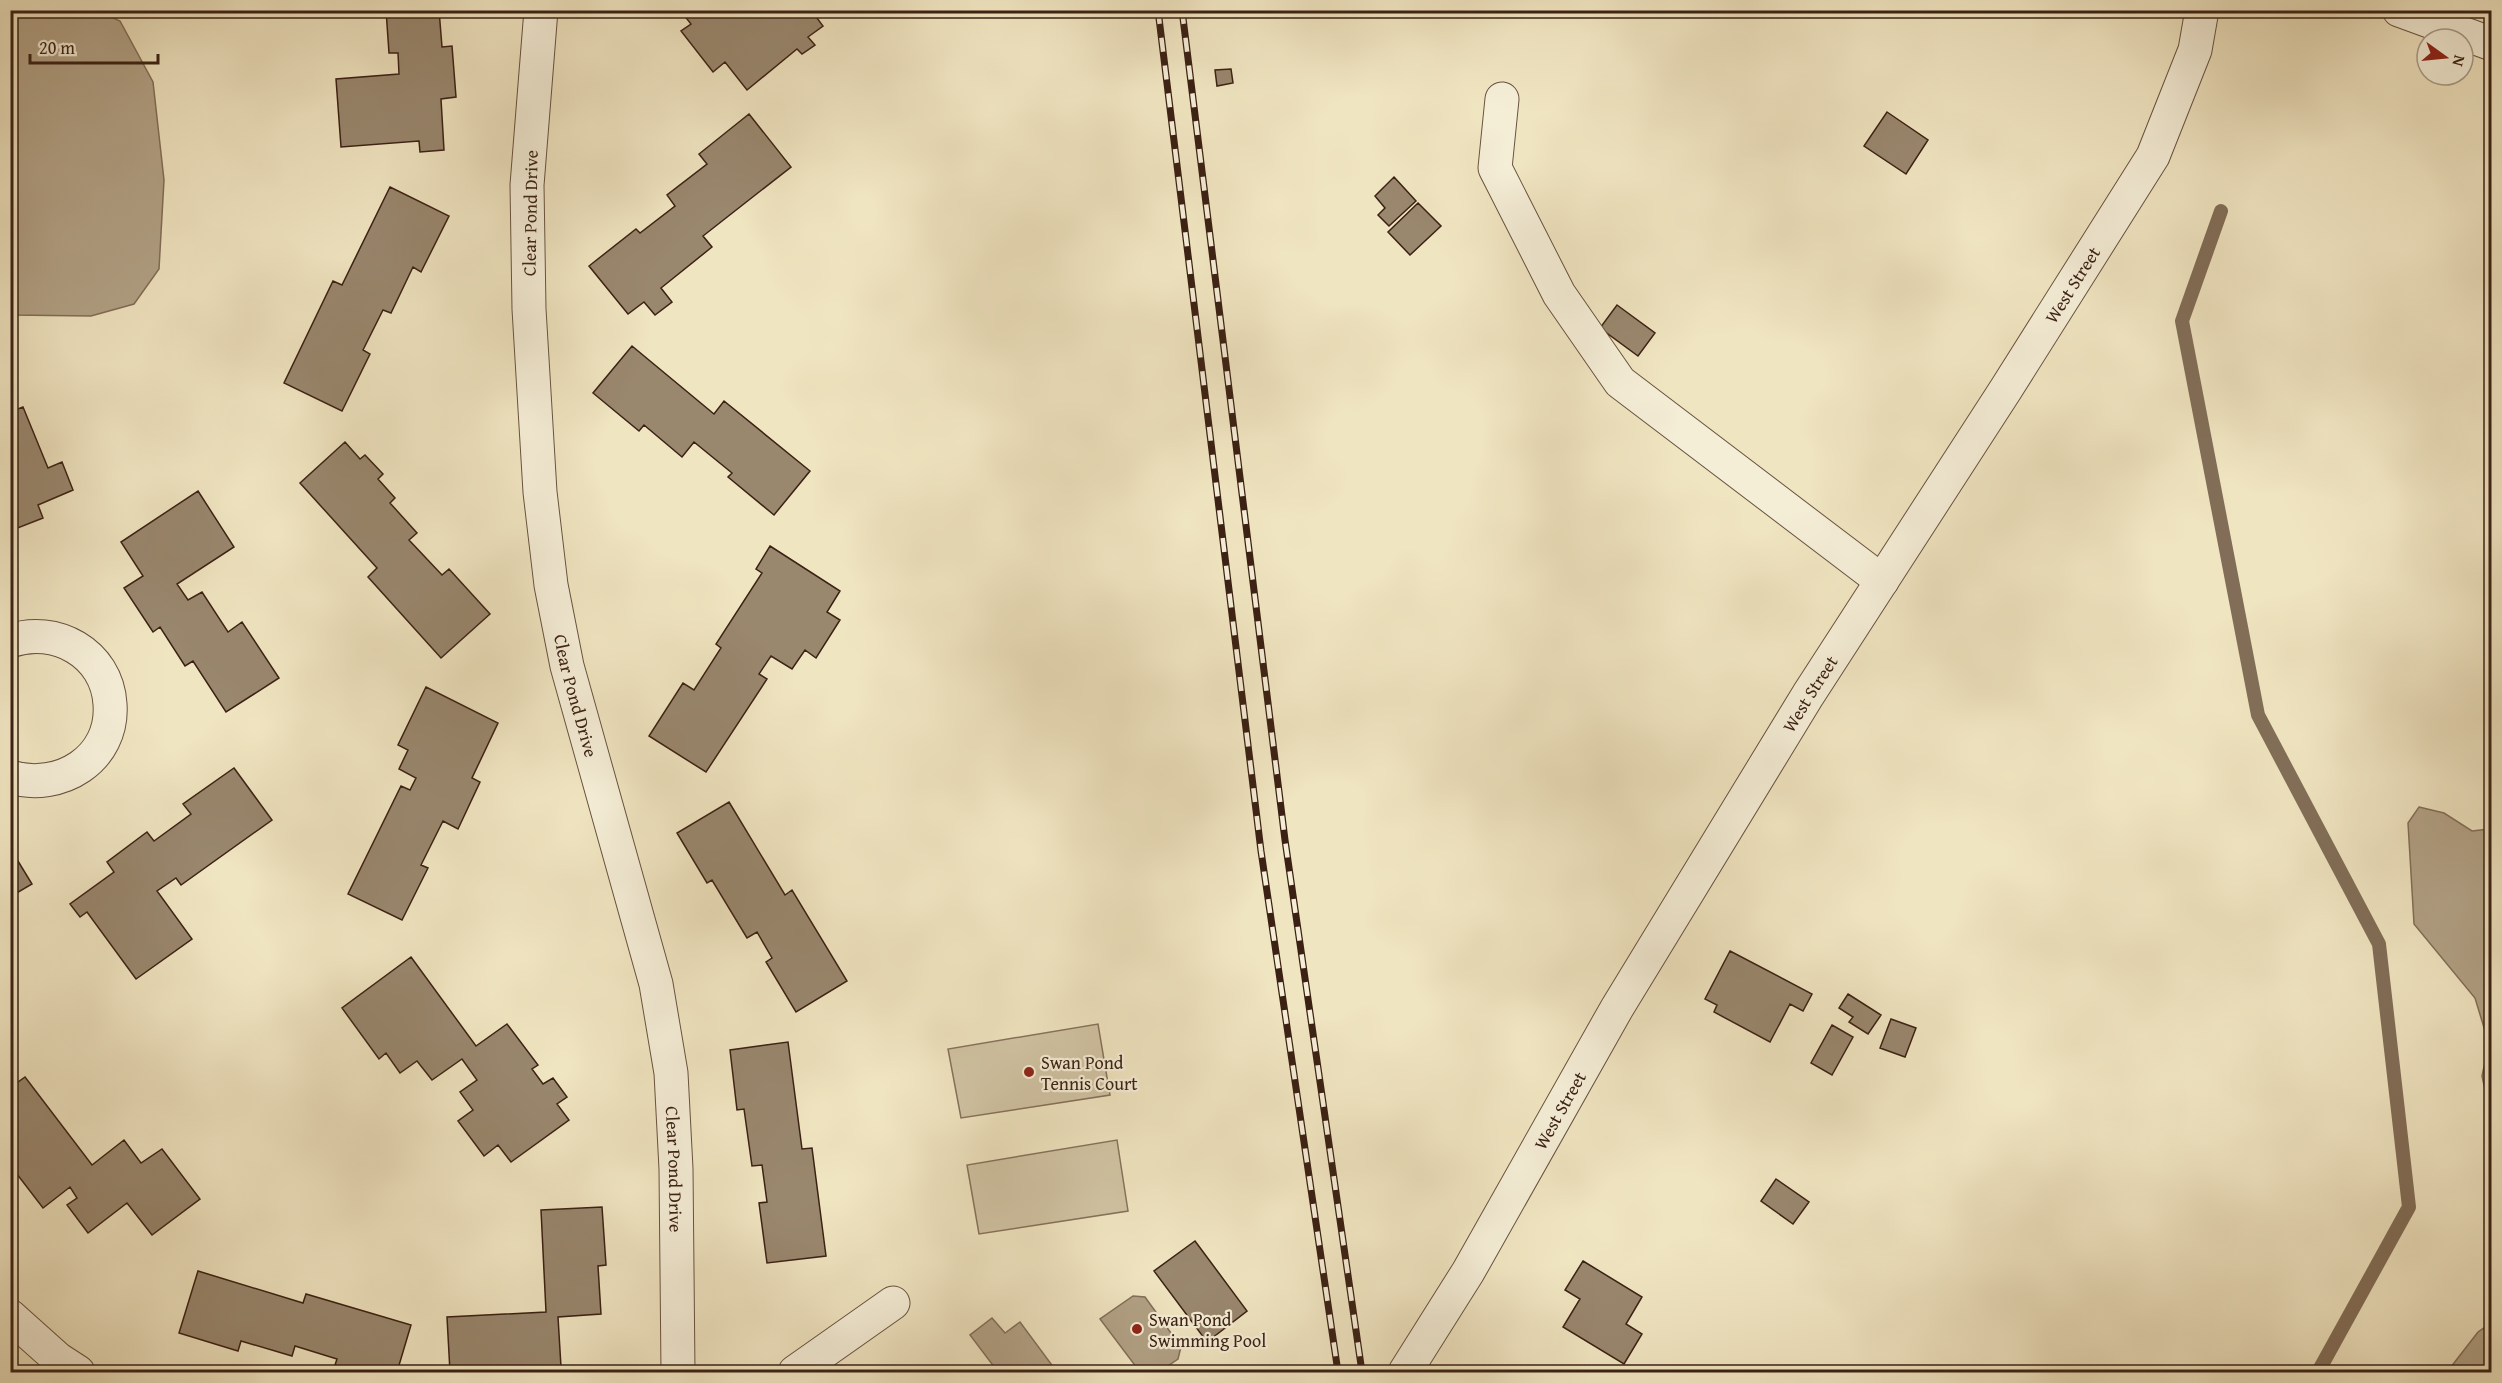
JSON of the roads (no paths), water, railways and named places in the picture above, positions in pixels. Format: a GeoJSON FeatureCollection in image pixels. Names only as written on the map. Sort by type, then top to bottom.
{"type":"FeatureCollection","features":[{"type":"Feature","properties":{"kind":"street","name":"Clear Pond Drive"},"geometry":{"type":"LineString","coordinates":[[541,10],[527,185],[529,309],[540,492],[551,585],[567,666],[656,984],[671,1073],[676,1170],[678,1372]]}},
{"type":"Feature","properties":{"kind":"street","name":"West Street"},"geometry":{"type":"LineString","coordinates":[[1405,1372],[1468,1272],[1617,1008],[1808,695],[2153,156],[2194,50],[2202,10]]}},
{"type":"Feature","properties":{"kind":"street"},"geometry":{"type":"LineString","coordinates":[[2399,10],[2492,44]]}},
{"type":"Feature","properties":{"kind":"street"},"geometry":{"type":"LineString","coordinates":[[1502,99],[1495,168],[1559,294],[1620,382],[1882,582]]}},
{"type":"Feature","properties":{"kind":"street"},"geometry":{"type":"LineString","coordinates":[[10,641],[25,636],[49,636],[72,644],[91,659],[104,679],[110,703],[108,728],[98,750],[81,768],[59,779],[36,782],[10,777]]}},
{"type":"Feature","properties":{"kind":"street"},"geometry":{"type":"LineString","coordinates":[[795,1372],[893,1304]]}},
{"type":"Feature","properties":{"kind":"street"},"geometry":{"type":"LineString","coordinates":[[10,1316],[58,1359],[78,1372]]}},
{"type":"Feature","properties":{"kind":"waterway"},"geometry":{"type":"LineString","coordinates":[[2221,211],[2182,321],[2258,715],[2379,944],[2409,1207],[2318,1372]]}},
{"type":"Feature","properties":{"kind":"railway"},"geometry":{"type":"LineString","coordinates":[[1158,10],[1261,851],[1338,1372]]}},
{"type":"Feature","properties":{"kind":"railway"},"geometry":{"type":"LineString","coordinates":[[1182,10],[1285,840],[1362,1372]]}},
{"type":"Feature","properties":{"kind":"place","name":"Swan Pond Tennis Court"},"geometry":{"type":"Point","coordinates":[1029,1072]}},
{"type":"Feature","properties":{"kind":"place","name":"Swan Pond Swimming Pool"},"geometry":{"type":"Point","coordinates":[1137,1329]}}]}
